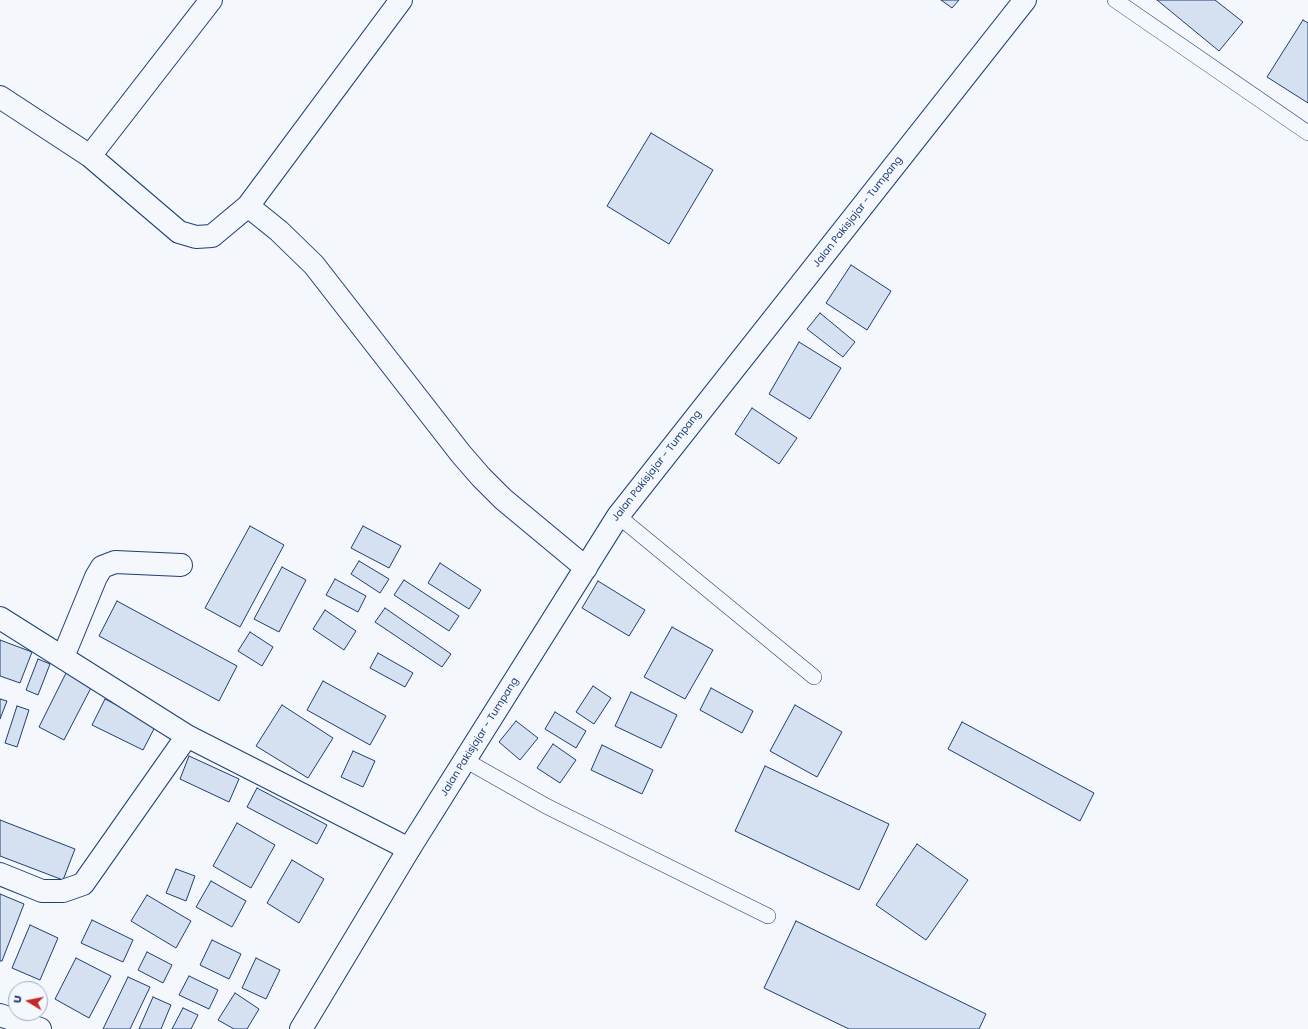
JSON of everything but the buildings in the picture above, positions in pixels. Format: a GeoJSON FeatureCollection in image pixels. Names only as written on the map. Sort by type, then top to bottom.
{"type":"FeatureCollection","features":[{"type":"Feature","properties":{"kind":"street"},"geometry":{"type":"LineString","coordinates":[[90,156],[211,0]]}},
{"type":"Feature","properties":{"kind":"street"},"geometry":{"type":"LineString","coordinates":[[0,97],[90,156],[179,232],[196,237],[212,236],[248,206],[401,0]]}},
{"type":"Feature","properties":{"kind":"street","name":"Jalan Pakisjajar - Tumpang"},"geometry":{"type":"LineString","coordinates":[[301,1029],[409,849],[618,516],[1025,0]]}},
{"type":"Feature","properties":{"kind":"street"},"geometry":{"type":"LineString","coordinates":[[248,206],[279,231],[314,265],[461,454],[481,477],[503,499],[586,568]]}},
{"type":"Feature","properties":{"kind":"street"},"geometry":{"type":"LineString","coordinates":[[63,657],[96,577],[102,567],[115,562],[181,565]]}},
{"type":"Feature","properties":{"kind":"street"},"geometry":{"type":"LineString","coordinates":[[0,618],[187,736],[409,849]]}},
{"type":"Feature","properties":{"kind":"street"},"geometry":{"type":"LineString","coordinates":[[0,874],[42,891],[63,892],[83,884],[187,736]]}},
{"type":"Feature","properties":{"kind":"street"},"geometry":{"type":"LineString","coordinates":[[0,1015],[40,1029]]}},
{"type":"Feature","properties":{"kind":"lane"},"geometry":{"type":"LineString","coordinates":[[1115,0],[1308,133]]}},
{"type":"Feature","properties":{"kind":"lane"},"geometry":{"type":"LineString","coordinates":[[618,516],[814,677]]}},
{"type":"Feature","properties":{"kind":"lane"},"geometry":{"type":"LineString","coordinates":[[465,760],[546,806],[768,916]]}}]}
